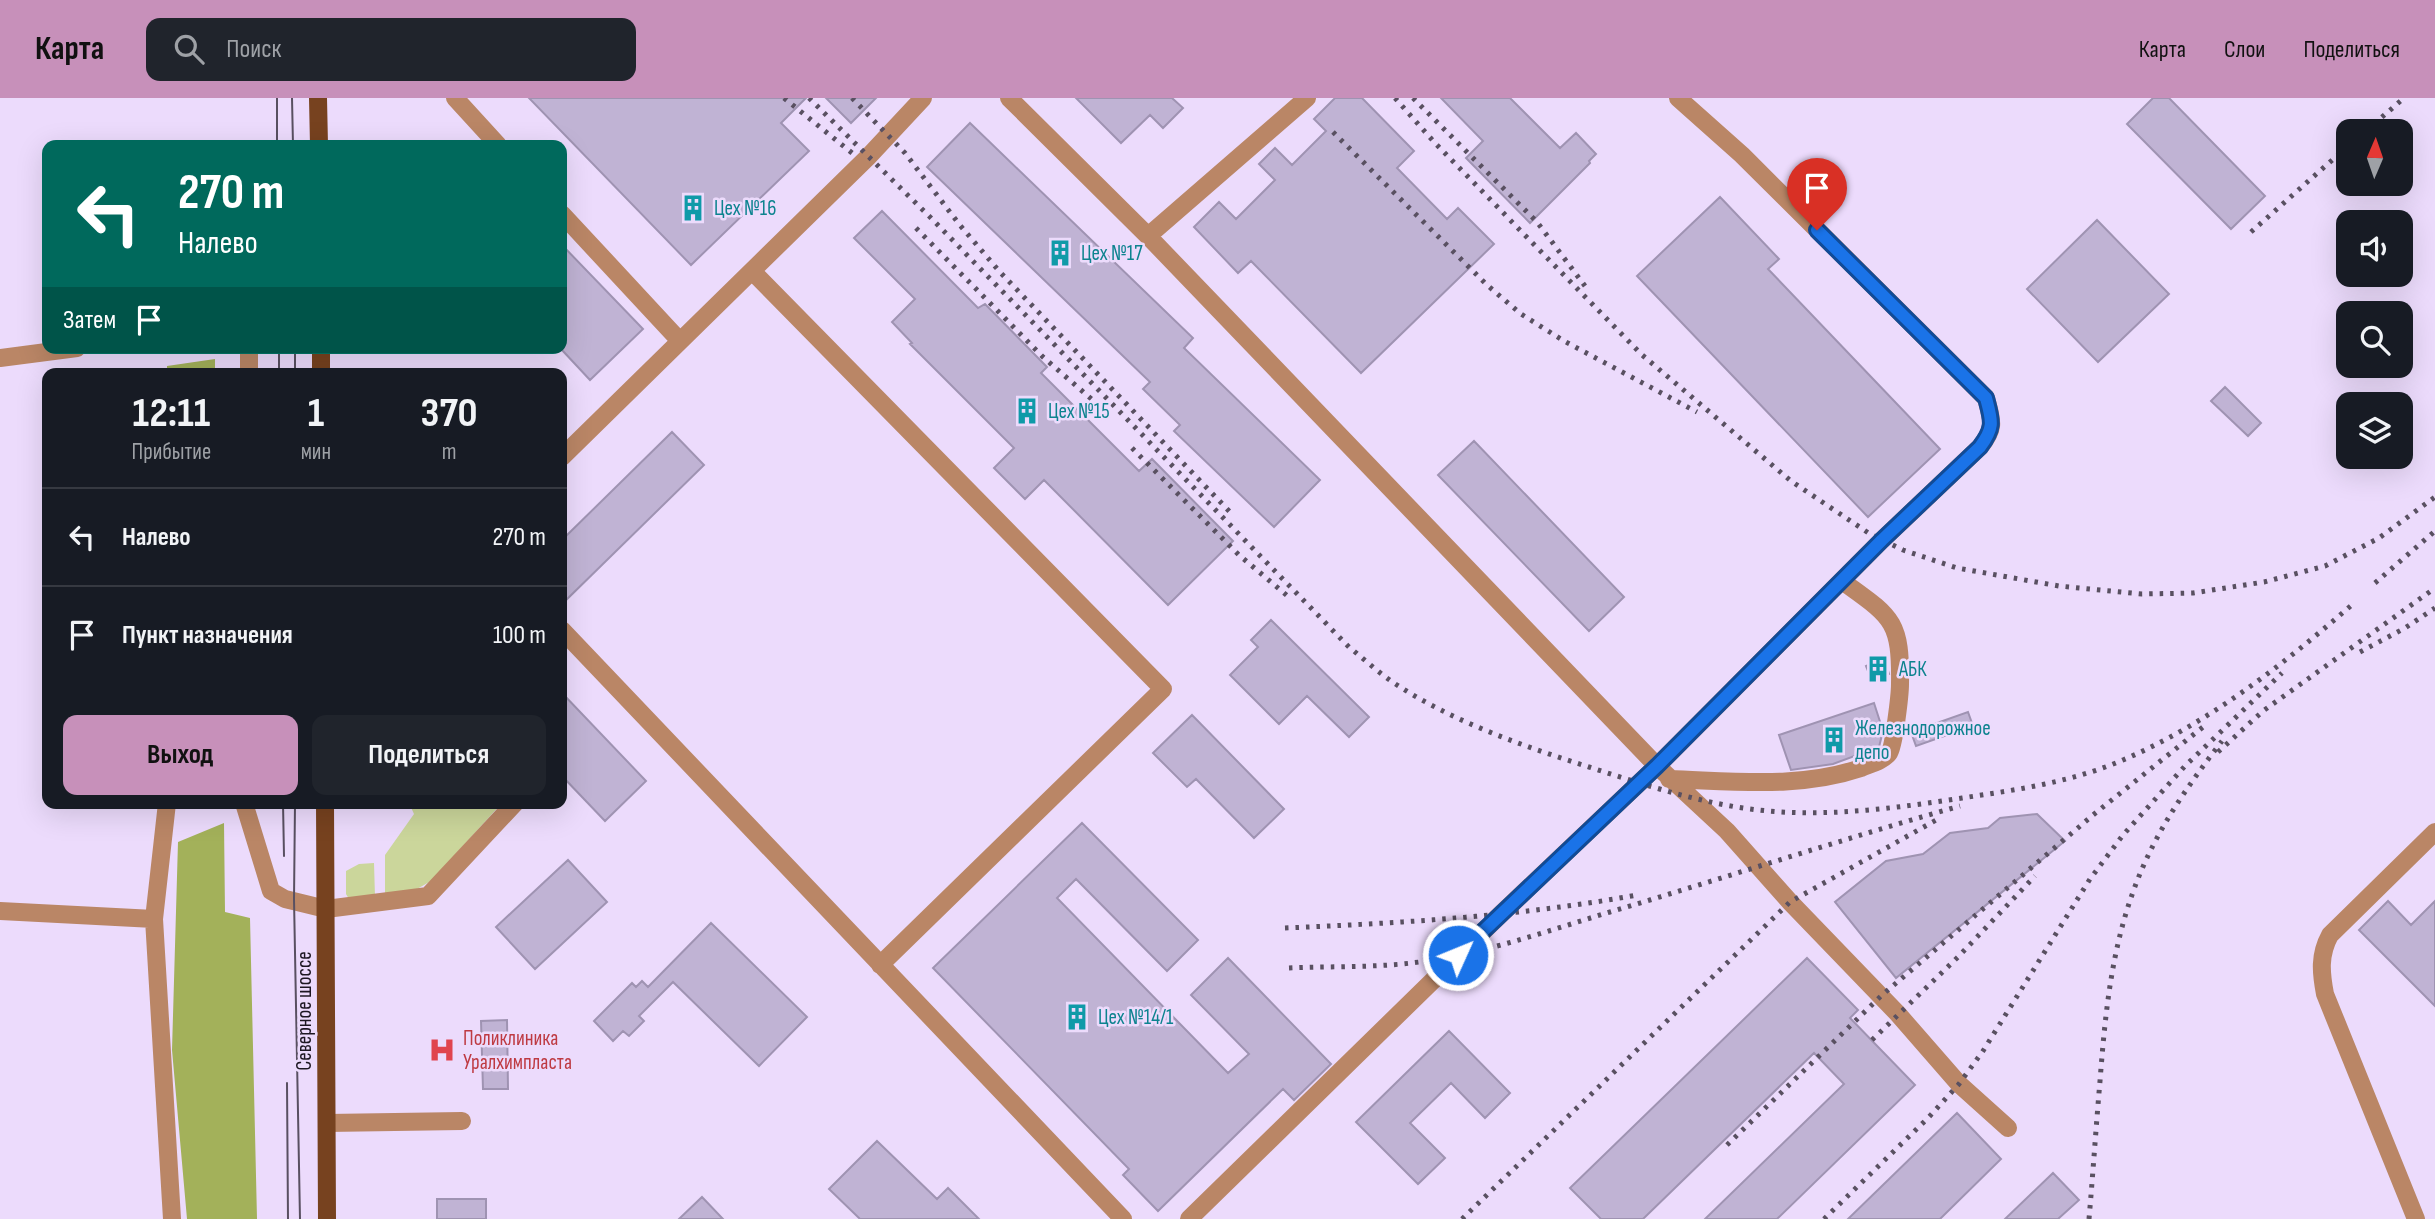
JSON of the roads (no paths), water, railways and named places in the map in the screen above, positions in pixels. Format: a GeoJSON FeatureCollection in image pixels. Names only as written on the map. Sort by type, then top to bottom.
{"type":"FeatureCollection","features":[{"type":"Feature","properties":{"kind":"main road"},"geometry":{"type":"LineString","coordinates":[[318,98],[319,140]]}},
{"type":"Feature","properties":{"kind":"main road","name":"Северное шоссе"},"geometry":{"type":"LineString","coordinates":[[325,809],[327,1219]]}},
{"type":"Feature","properties":{"kind":"lane"},"geometry":{"type":"LineString","coordinates":[[455,98],[493,140]]}},
{"type":"Feature","properties":{"kind":"lane"},"geometry":{"type":"LineString","coordinates":[[567,452],[868,157],[923,98]]}},
{"type":"Feature","properties":{"kind":"lane"},"geometry":{"type":"LineString","coordinates":[[1009,98],[1148,236],[1663,773],[1727,831],[1790,902],[1898,1014],[1959,1084],[2008,1128]]}},
{"type":"Feature","properties":{"kind":"lane"},"geometry":{"type":"LineString","coordinates":[[1148,236],[1307,98]]}},
{"type":"Feature","properties":{"kind":"lane"},"geometry":{"type":"LineString","coordinates":[[1189,1219],[1502,913],[1663,773],[1842,581],[1990,433],[1991,418],[1986,398],[1742,155],[1678,98]]}},
{"type":"Feature","properties":{"kind":"lane"},"geometry":{"type":"LineString","coordinates":[[567,219],[679,340]]}},
{"type":"Feature","properties":{"kind":"lane"},"geometry":{"type":"LineString","coordinates":[[752,271],[1163,689],[880,965]]}},
{"type":"Feature","properties":{"kind":"lane"},"geometry":{"type":"LineString","coordinates":[[0,358],[42,353]]}},
{"type":"Feature","properties":{"kind":"lane"},"geometry":{"type":"LineString","coordinates":[[1663,773],[1804,781],[1857,769],[1878,761],[1889,753],[1893,742],[1900,686],[1898,639],[1887,616],[1842,581]]}},
{"type":"Feature","properties":{"kind":"lane"},"geometry":{"type":"LineString","coordinates":[[567,635],[1123,1219]]}},
{"type":"Feature","properties":{"kind":"lane"},"geometry":{"type":"LineString","coordinates":[[166,809],[154,919],[173,1219]]}},
{"type":"Feature","properties":{"kind":"lane"},"geometry":{"type":"LineString","coordinates":[[246,809],[271,891],[285,899],[326,909],[428,896],[509,809]]}},
{"type":"Feature","properties":{"kind":"lane"},"geometry":{"type":"LineString","coordinates":[[2416,1219],[2325,994],[2321,958],[2330,935],[2435,832]]}},
{"type":"Feature","properties":{"kind":"lane"},"geometry":{"type":"LineString","coordinates":[[0,911],[154,919]]}},
{"type":"Feature","properties":{"kind":"lane"},"geometry":{"type":"LineString","coordinates":[[327,1123],[462,1121]]}},
{"type":"Feature","properties":{"kind":"tram line"},"geometry":{"type":"LineString","coordinates":[[277,98],[277,140]]}},
{"type":"Feature","properties":{"kind":"tram line"},"geometry":{"type":"LineString","coordinates":[[292,98],[293,140]]}},
{"type":"Feature","properties":{"kind":"tram line"},"geometry":{"type":"LineString","coordinates":[[279,354],[279,368]]}},
{"type":"Feature","properties":{"kind":"tram line"},"geometry":{"type":"LineString","coordinates":[[295,354],[295,368]]}},
{"type":"Feature","properties":{"kind":"tram line"},"geometry":{"type":"LineString","coordinates":[[283,809],[284,856]]}},
{"type":"Feature","properties":{"kind":"tram line"},"geometry":{"type":"LineString","coordinates":[[295,809],[300,1219]]}},
{"type":"Feature","properties":{"kind":"tram line"},"geometry":{"type":"LineString","coordinates":[[287,1083],[288,1219]]}},
{"type":"Feature","properties":{"kind":"railway"},"geometry":{"type":"LineString","coordinates":[[784,98],[857,157]]}},
{"type":"Feature","properties":{"kind":"railway"},"geometry":{"type":"LineString","coordinates":[[809,98],[930,217],[1349,647],[1391,681],[1442,710],[1514,742],[1564,759],[1684,796],[1743,808],[1798,813],[1880,809],[2044,784],[2104,768],[2186,728],[2273,670],[2354,603]]}},
{"type":"Feature","properties":{"kind":"railway"},"geometry":{"type":"LineString","coordinates":[[852,98],[905,153],[999,271],[1230,512]]}},
{"type":"Feature","properties":{"kind":"railway"},"geometry":{"type":"LineString","coordinates":[[1395,98],[1435,143],[1641,354],[1791,481],[1870,534],[1903,550],[1957,568],[2059,586],[2142,594],[2193,593],[2264,582],[2325,566],[2379,538],[2435,497]]}},
{"type":"Feature","properties":{"kind":"railway"},"geometry":{"type":"LineString","coordinates":[[1413,98],[1537,222],[1585,286]]}},
{"type":"Feature","properties":{"kind":"railway"},"geometry":{"type":"LineString","coordinates":[[2380,119],[2404,98]]}},
{"type":"Feature","properties":{"kind":"railway"},"geometry":{"type":"LineString","coordinates":[[1333,132],[1487,285],[1521,314],[1564,341],[1697,412]]}},
{"type":"Feature","properties":{"kind":"railway"},"geometry":{"type":"LineString","coordinates":[[2251,232],[2336,157]]}},
{"type":"Feature","properties":{"kind":"railway"},"geometry":{"type":"LineString","coordinates":[[916,228],[1043,357],[1111,416]]}},
{"type":"Feature","properties":{"kind":"railway"},"geometry":{"type":"LineString","coordinates":[[1132,448],[1239,555],[1290,598]]}},
{"type":"Feature","properties":{"kind":"railway"},"geometry":{"type":"LineString","coordinates":[[2375,583],[2435,531]]}},
{"type":"Feature","properties":{"kind":"railway"},"geometry":{"type":"LineString","coordinates":[[2218,752],[2263,711],[2435,588]]}},
{"type":"Feature","properties":{"kind":"railway"},"geometry":{"type":"LineString","coordinates":[[2360,652],[2435,608]]}},
{"type":"Feature","properties":{"kind":"railway"},"geometry":{"type":"LineString","coordinates":[[1824,1219],[1928,1118],[1959,1084],[1983,1051],[2090,879],[2123,835],[2185,766],[2282,673]]}},
{"type":"Feature","properties":{"kind":"railway"},"geometry":{"type":"LineString","coordinates":[[1727,1145],[1881,996],[2093,815],[2208,723]]}},
{"type":"Feature","properties":{"kind":"railway"},"geometry":{"type":"LineString","coordinates":[[2089,1219],[2107,1009],[2114,961],[2125,915],[2141,871],[2160,832],[2183,794],[2222,741]]}},
{"type":"Feature","properties":{"kind":"railway"},"geometry":{"type":"LineString","coordinates":[[1289,968],[1392,965],[1473,952],[1960,806]]}},
{"type":"Feature","properties":{"kind":"railway"},"geometry":{"type":"LineString","coordinates":[[1462,1219],[1790,902],[1938,819]]}},
{"type":"Feature","properties":{"kind":"railway"},"geometry":{"type":"LineString","coordinates":[[1872,1040],[1958,957],[2035,876]]}},
{"type":"Feature","properties":{"kind":"railway"},"geometry":{"type":"LineString","coordinates":[[1285,928],[1462,918],[1637,895]]}},
{"type":"Feature","properties":{"kind":"place","name":"Цех №16"},"geometry":{"type":"Point","coordinates":[693,208]}},
{"type":"Feature","properties":{"kind":"place","name":"Цех №17"},"geometry":{"type":"Point","coordinates":[1060,253]}},
{"type":"Feature","properties":{"kind":"place","name":"Цех №15"},"geometry":{"type":"Point","coordinates":[1027,411]}},
{"type":"Feature","properties":{"kind":"place","name":"АБК"},"geometry":{"type":"Point","coordinates":[1878,669]}},
{"type":"Feature","properties":{"kind":"place","name":"Железнодорожное депо"},"geometry":{"type":"Point","coordinates":[1834,740]}},
{"type":"Feature","properties":{"kind":"place","name":"Цех №14/1"},"geometry":{"type":"Point","coordinates":[1077,1017]}},
{"type":"Feature","properties":{"kind":"place","name":"Поликлиника Уралхимпласта"},"geometry":{"type":"Point","coordinates":[442,1050]}}]}
